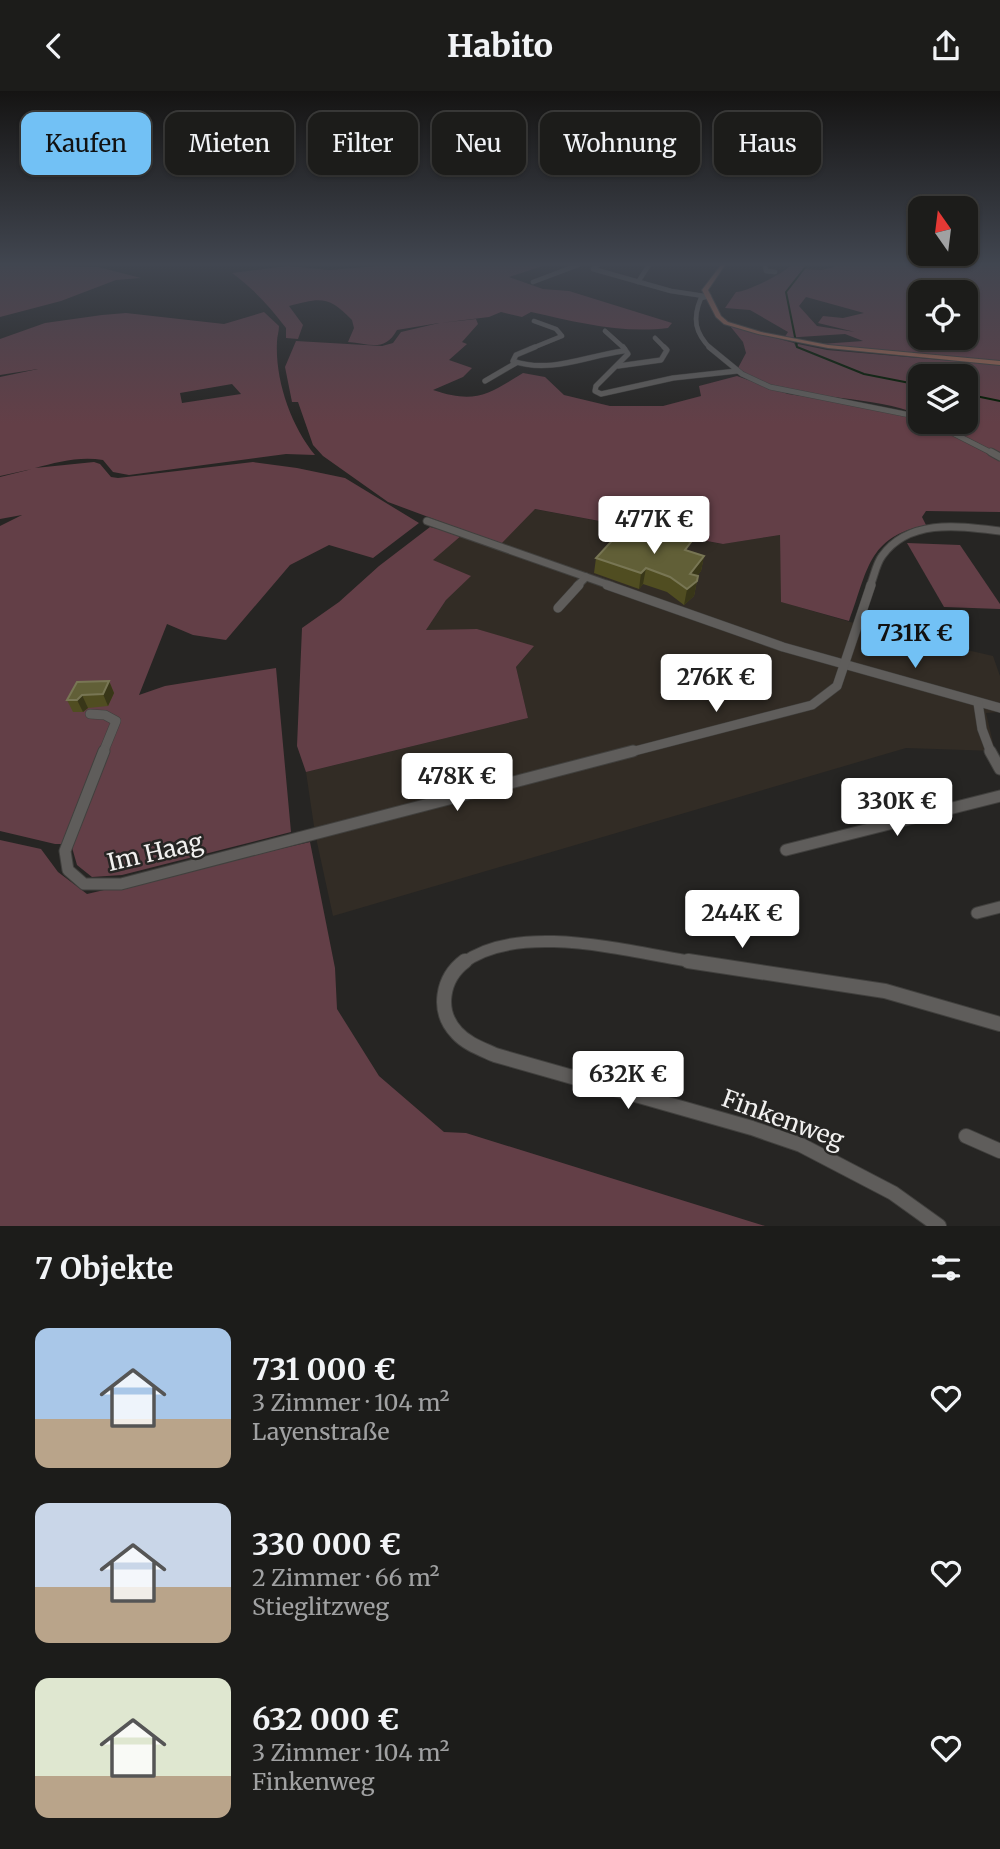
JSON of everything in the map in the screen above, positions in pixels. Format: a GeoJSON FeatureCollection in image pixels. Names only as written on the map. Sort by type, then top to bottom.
{"type":"FeatureCollection","features":[{"type":"Feature","properties":{"kind":"main road"},"geometry":{"type":"LineString","coordinates":[[721,318],[743,329],[803,344],[1000,363]]}},
{"type":"Feature","properties":{"kind":"street"},"geometry":{"type":"LineString","coordinates":[[694,318],[696,333],[737,370],[772,387],[908,415]]}},
{"type":"Feature","properties":{"kind":"street"},"geometry":{"type":"LineString","coordinates":[[516,363],[513,361],[516,355],[562,336],[556,329],[534,321]]}},
{"type":"Feature","properties":{"kind":"street"},"geometry":{"type":"LineString","coordinates":[[605,331],[619,341],[623,351],[628,354],[596,386],[597,393],[612,394],[673,378],[737,370]]}},
{"type":"Feature","properties":{"kind":"street"},"geometry":{"type":"LineString","coordinates":[[618,366],[661,360],[667,350],[655,338]]}},
{"type":"Feature","properties":{"kind":"street"},"geometry":{"type":"LineString","coordinates":[[485,381],[516,363],[543,368],[623,351]]}},
{"type":"Feature","properties":{"kind":"street"},"geometry":{"type":"LineString","coordinates":[[955,434],[1000,457]]}},
{"type":"Feature","properties":{"kind":"street"},"geometry":{"type":"LineString","coordinates":[[427,521],[843,666],[1000,708]]}},
{"type":"Feature","properties":{"kind":"street"},"geometry":{"type":"LineString","coordinates":[[843,666],[880,558],[888,546],[900,537],[932,527],[954,526],[1000,531]]}},
{"type":"Feature","properties":{"kind":"street"},"geometry":{"type":"LineString","coordinates":[[558,608],[586,577]]}},
{"type":"Feature","properties":{"kind":"street","name":"Im Haag"},"geometry":{"type":"LineString","coordinates":[[90,714],[105,715],[116,721],[65,851],[68,870],[83,884],[121,884],[812,705],[837,686],[843,666]]}},
{"type":"Feature","properties":{"kind":"street"},"geometry":{"type":"LineString","coordinates":[[978,703],[979,723],[990,753],[1000,769]]}},
{"type":"Feature","properties":{"kind":"street"},"geometry":{"type":"LineString","coordinates":[[786,850],[1000,796]]}},
{"type":"Feature","properties":{"kind":"street"},"geometry":{"type":"LineString","coordinates":[[977,913],[1000,907]]}},
{"type":"Feature","properties":{"kind":"street","name":"Finkenweg"},"geometry":{"type":"LineString","coordinates":[[939,1226],[893,1193],[796,1143],[495,1055],[463,1039],[450,1025],[444,1009],[444,991],[448,978],[460,964],[481,952],[514,942],[543,939],[579,942],[885,991],[1000,1024]]}},
{"type":"Feature","properties":{"kind":"street"},"geometry":{"type":"LineString","coordinates":[[966,1136],[1000,1151]]}},
{"type":"Feature","properties":{"kind":"shaded area"},"geometry":{"type":"Polygon","coordinates":[[[81,318],[170,318],[224,324],[244,318],[270,318],[279,326],[277,357],[286,402],[306,443],[315,455],[286,454],[129,475],[113,472],[103,460],[94,459],[69,460],[35,468],[94,462],[100,464],[111,477],[118,478],[253,462],[297,468],[345,478],[419,523],[373,558],[329,545],[290,565],[226,640],[193,635],[167,624],[139,695],[165,686],[276,668],[291,832],[122,875],[92,877],[77,865],[71,844],[55,844],[0,831],[0,526],[22,515],[0,519],[0,477],[32,469],[0,476],[0,377],[38,369],[0,375],[0,339],[45,323],[81,318]],[[232,384],[180,393],[182,403],[241,394],[232,384]]]}},
{"type":"Feature","properties":{"kind":"shaded area"},"geometry":{"type":"Polygon","coordinates":[[[278,318],[298,318],[303,325],[298,339],[286,338],[286,328],[278,318]]]}},
{"type":"Feature","properties":{"kind":"shaded area"},"geometry":{"type":"Polygon","coordinates":[[[350,318],[481,318],[440,323],[476,319],[478,324],[462,342],[467,344],[449,360],[472,368],[463,377],[433,390],[460,396],[470,397],[490,392],[523,373],[545,377],[564,395],[610,406],[663,406],[701,396],[699,386],[737,376],[788,394],[874,406],[908,416],[908,434],[949,434],[1000,460],[1000,512],[926,511],[922,517],[926,525],[892,538],[881,547],[866,572],[849,621],[781,602],[780,535],[723,544],[535,509],[501,544],[388,502],[323,456],[313,445],[298,402],[292,402],[285,367],[296,341],[382,346],[393,343],[401,332],[439,323],[397,330],[387,341],[376,345],[348,342],[354,328],[350,318]]]}},
{"type":"Feature","properties":{"kind":"shaded area"},"geometry":{"type":"Polygon","coordinates":[[[556,318],[656,318],[672,323],[668,328],[651,329],[599,326],[556,318]]]}},
{"type":"Feature","properties":{"kind":"shaded area"},"geometry":{"type":"Polygon","coordinates":[[[764,318],[810,318],[817,326],[855,332],[818,323],[822,318],[908,318],[908,350],[978,350],[978,318],[1000,318],[1000,361],[821,344],[863,341],[845,334],[784,338],[788,332],[764,318]]]}},
{"type":"Feature","properties":{"kind":"shaded area"},"geometry":{"type":"Polygon","coordinates":[[[730,326],[794,343],[796,347],[798,344],[827,350],[1000,365],[1000,455],[961,434],[978,434],[978,364],[908,364],[908,411],[875,403],[803,393],[758,380],[738,368],[746,353],[743,342],[730,326]]]}},
{"type":"Feature","properties":{"kind":"shaded area"},"geometry":{"type":"Polygon","coordinates":[[[534,509],[722,544],[780,535],[782,602],[864,626],[993,656],[1000,676],[1000,712],[986,713],[995,751],[906,748],[333,916],[315,833],[306,772],[528,718],[516,667],[533,647],[477,629],[425,631],[446,600],[470,576],[432,560],[462,535],[501,543],[534,509]]]}},
{"type":"Feature","properties":{"kind":"shaded area"},"geometry":{"type":"Polygon","coordinates":[[[430,527],[462,535],[433,560],[471,576],[446,600],[426,630],[477,629],[534,646],[516,667],[528,718],[306,772],[297,746],[302,628],[339,602],[379,566],[430,527]]]}},
{"type":"Feature","properties":{"kind":"shaded area"},"geometry":{"type":"Polygon","coordinates":[[[907,543],[960,545],[1000,604],[1000,609],[944,607],[907,543]]]}},
{"type":"Feature","properties":{"kind":"shaded area"},"geometry":{"type":"Polygon","coordinates":[[[0,840],[41,849],[58,872],[87,894],[310,842],[335,968],[337,1009],[379,1076],[444,1132],[466,1133],[765,1226],[0,1226],[0,840]]]}},
{"type":"Feature","properties":{"kind":"building"},"geometry":{"type":"Polygon","coordinates":[[[622,530],[659,542],[666,534],[691,542],[685,550],[704,556],[690,574],[698,576],[697,581],[687,589],[670,577],[646,568],[641,573],[596,558],[622,530]]]}},
{"type":"Feature","properties":{"kind":"building"},"geometry":{"type":"Polygon","coordinates":[[[109,681],[103,694],[82,695],[77,700],[67,700],[77,682],[109,681]]]}},
{"type":"Feature","properties":{"kind":"waterway"},"geometry":{"type":"LineString","coordinates":[[791,318],[797,347],[864,374],[908,383]]}},
{"type":"Feature","properties":{"kind":"waterway"},"geometry":{"type":"LineString","coordinates":[[978,396],[1000,401]]}}]}
